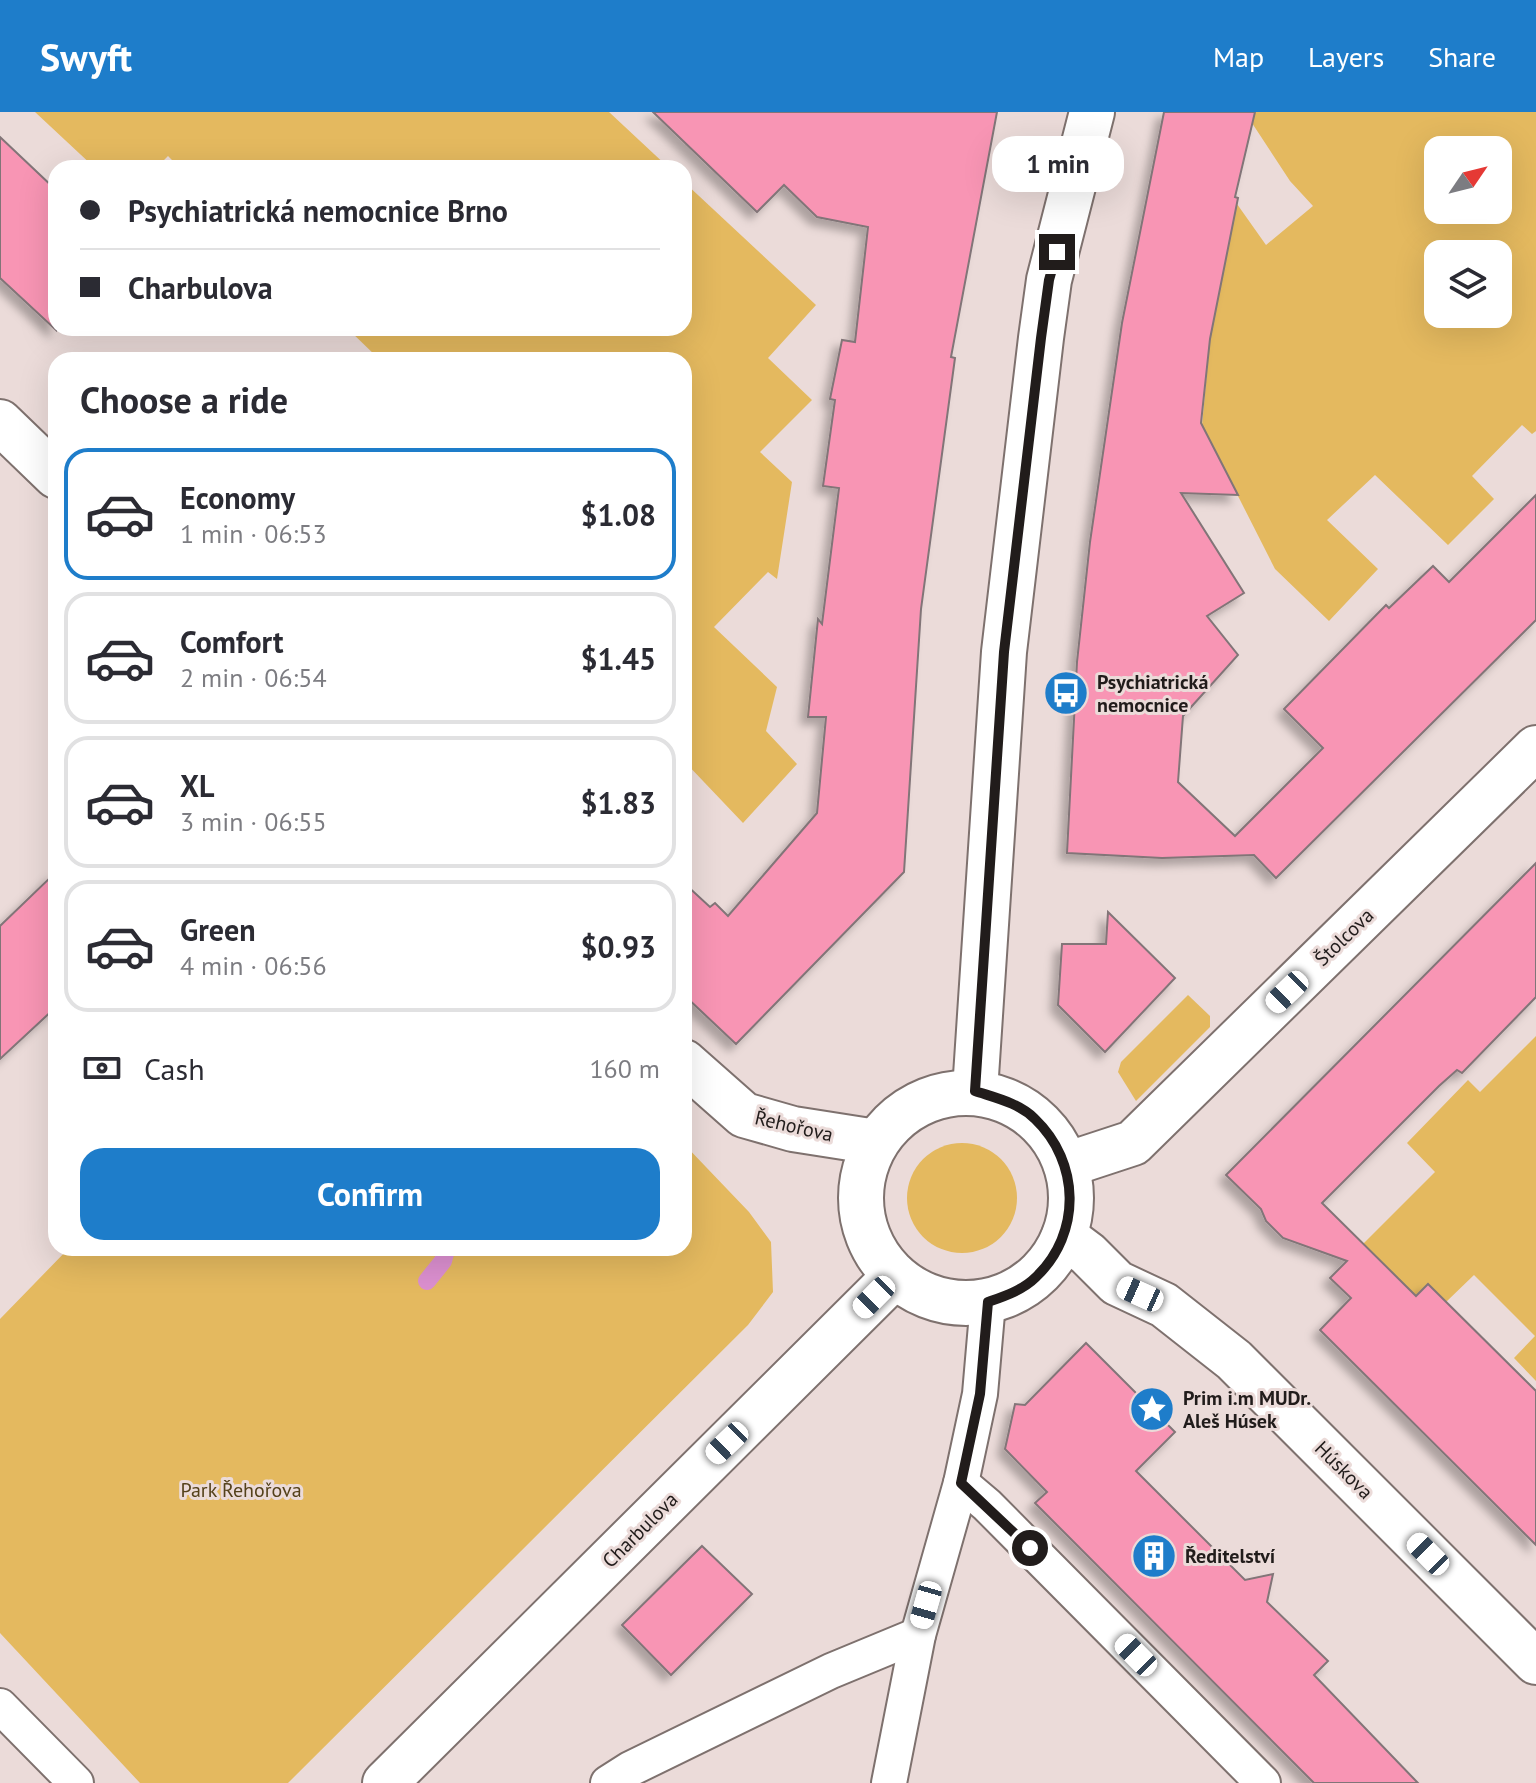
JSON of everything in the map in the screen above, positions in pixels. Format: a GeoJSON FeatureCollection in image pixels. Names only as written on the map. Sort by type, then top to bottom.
{"type":"FeatureCollection","features":[{"type":"Feature","properties":{"kind":"street"},"geometry":{"type":"LineString","coordinates":[[975,1091],[1000,696],[1020,511],[1049,280],[1092,112]]}},
{"type":"Feature","properties":{"kind":"street"},"geometry":{"type":"LineString","coordinates":[[0,422],[48,468]]}},
{"type":"Feature","properties":{"kind":"street","name":"Štolcova"},"geometry":{"type":"LineString","coordinates":[[1066,1165],[1133,1143],[1536,748]]}},
{"type":"Feature","properties":{"kind":"street","name":"Řehořova"},"geometry":{"type":"LineString","coordinates":[[692,1069],[744,1115],[793,1129],[876,1142]]}},
{"type":"Feature","properties":{"kind":"street"},"geometry":{"type":"LineString","coordinates":[[975,1091],[1010,1102],[1034,1117],[1053,1139],[1066,1165],[1072,1200],[1064,1236],[1053,1259],[1035,1279],[1013,1293],[988,1302],[961,1304],[925,1296],[895,1276],[876,1254],[864,1227],[860,1198],[864,1169],[876,1142],[896,1118],[922,1102],[951,1093],[975,1091]]}},
{"type":"Feature","properties":{"kind":"street","name":"Húskova"},"geometry":{"type":"LineString","coordinates":[[1064,1236],[1088,1254],[1117,1283],[1164,1305],[1234,1360],[1536,1662]]}},
{"type":"Feature","properties":{"kind":"street","name":"Charbulova"},"geometry":{"type":"LineString","coordinates":[[385,1783],[895,1276]]}},
{"type":"Feature","properties":{"kind":"lane"},"geometry":{"type":"LineString","coordinates":[[889,1783],[918,1635],[961,1483],[980,1394],[988,1302]]}},
{"type":"Feature","properties":{"kind":"lane"},"geometry":{"type":"LineString","coordinates":[[961,1483],[987,1505],[1263,1783]]}},
{"type":"Feature","properties":{"kind":"lane"},"geometry":{"type":"LineString","coordinates":[[608,1783],[630,1769],[831,1671],[918,1635]]}},
{"type":"Feature","properties":{"kind":"lane"},"geometry":{"type":"LineString","coordinates":[[0,1706],[76,1783]]}},
{"type":"Feature","properties":{"kind":"green space"},"geometry":{"type":"Polygon","coordinates":[[[35,112],[609,112],[660,160],[172,160],[168,156],[164,160],[86,160],[35,112]]]}},
{"type":"Feature","properties":{"kind":"green space"},"geometry":{"type":"Polygon","coordinates":[[[1255,112],[1536,112],[1536,431],[1532,434],[1522,425],[1472,476],[1494,499],[1448,545],[1375,475],[1327,520],[1378,569],[1329,621],[1275,569],[1202,425],[1210,339],[1237,204],[1266,245],[1313,206],[1290,181],[1252,123],[1255,112]]]}},
{"type":"Feature","properties":{"kind":"green space"},"geometry":{"type":"Polygon","coordinates":[[[692,189],[816,305],[768,358],[812,400],[760,452],[792,482],[777,579],[768,572],[714,627],[777,687],[766,731],[797,764],[743,823],[692,769],[692,352],[372,352],[355,336],[692,336],[692,189]]]}},
{"type":"Feature","properties":{"kind":"green space"},"geometry":{"type":"Polygon","coordinates":[[[1188,995],[1210,1016],[1210,1027],[1136,1101],[1118,1072],[1121,1062],[1188,995]]]}},
{"type":"Feature","properties":{"kind":"green space"},"geometry":{"type":"Polygon","coordinates":[[[1536,1036],[1536,1381],[1514,1358],[1535,1336],[1474,1275],[1446,1302],[1428,1284],[1415,1296],[1363,1244],[1435,1172],[1407,1143],[1468,1080],[1480,1092],[1536,1036]]]}},
{"type":"Feature","properties":{"kind":"green space"},"geometry":{"type":"Polygon","coordinates":[[[962,1143],[983,1147],[1001,1159],[1013,1177],[1017,1198],[1013,1219],[1001,1237],[983,1249],[962,1253],[941,1249],[923,1237],[911,1219],[907,1198],[911,1177],[923,1159],[941,1147],[962,1143]]]}},
{"type":"Feature","properties":{"kind":"green space","name":"Park Řehořova"},"geometry":{"type":"Polygon","coordinates":[[[692,1152],[749,1212],[771,1242],[773,1292],[748,1325],[288,1783],[140,1783],[0,1633],[0,1319],[61,1256],[692,1256],[692,1152]]]}},
{"type":"Feature","properties":{"kind":"building"},"geometry":{"type":"Polygon","coordinates":[[[653,112],[997,112],[951,357],[955,358],[921,609],[904,872],[736,1044],[692,1003],[692,890],[710,907],[715,903],[728,916],[817,813],[826,717],[808,717],[818,619],[822,624],[839,488],[823,486],[835,400],[830,399],[842,340],[855,342],[868,227],[817,217],[784,185],[757,212],[653,112]]]}},
{"type":"Feature","properties":{"kind":"building"},"geometry":{"type":"Polygon","coordinates":[[[1164,112],[1255,112],[1235,197],[1238,198],[1210,339],[1201,423],[1238,495],[1181,493],[1244,593],[1207,616],[1238,655],[1183,716],[1178,782],[1235,836],[1323,748],[1284,709],[1386,605],[1389,608],[1433,566],[1449,582],[1536,495],[1536,620],[1276,878],[1254,855],[1162,858],[1067,853],[1077,662],[1090,542],[1122,323],[1164,112]]]}},
{"type":"Feature","properties":{"kind":"building"},"geometry":{"type":"Polygon","coordinates":[[[0,137],[48,182],[48,323],[0,278],[0,137]]]}},
{"type":"Feature","properties":{"kind":"building"},"geometry":{"type":"Polygon","coordinates":[[[1536,863],[1536,997],[1462,1073],[1457,1070],[1439,1086],[1322,1203],[1416,1296],[1428,1284],[1536,1391],[1536,1545],[1320,1330],[1351,1298],[1330,1278],[1347,1261],[1283,1238],[1266,1221],[1261,1209],[1226,1175],[1536,863]]]}},
{"type":"Feature","properties":{"kind":"building"},"geometry":{"type":"Polygon","coordinates":[[[48,880],[48,1014],[0,1059],[0,926],[48,880]]]}},
{"type":"Feature","properties":{"kind":"building"},"geometry":{"type":"Polygon","coordinates":[[[1108,912],[1175,978],[1105,1052],[1058,1005],[1062,944],[1106,944],[1108,912]]]}},
{"type":"Feature","properties":{"kind":"building","name":"Ředitelství"},"geometry":{"type":"Polygon","coordinates":[[[1086,1343],[1175,1432],[1136,1471],[1245,1580],[1273,1574],[1267,1602],[1328,1661],[1314,1675],[1418,1783],[1314,1783],[1035,1503],[1047,1492],[1005,1449],[1015,1404],[1025,1405],[1086,1343]]]}},
{"type":"Feature","properties":{"kind":"building"},"geometry":{"type":"Polygon","coordinates":[[[702,1546],[752,1594],[671,1675],[622,1625],[702,1546]]]}},
{"type":"Feature","properties":{"kind":"waterway"},"geometry":{"type":"LineString","coordinates":[[427,1281],[444,1256]]}},
{"type":"Feature","properties":{"kind":"place","name":"Psychiatrická nemocnice"},"geometry":{"type":"Point","coordinates":[1066,693]}},
{"type":"Feature","properties":{"kind":"place","name":"Prim i.m MUDr. Aleš Húsek"},"geometry":{"type":"Point","coordinates":[1152,1409]}},
{"type":"Feature","properties":{"kind":"place","name":"Ředitelství"},"geometry":{"type":"Point","coordinates":[1154,1556]}},
{"type":"Feature","properties":{"kind":"route"},"geometry":{"type":"LineString","coordinates":[[1030,1548],[961,1483],[980,1394],[988,1302],[1013,1293],[1035,1279],[1053,1259],[1064,1236],[1072,1200],[1066,1165],[1053,1139],[1034,1117],[1010,1102],[975,1091],[1004,652],[1041,338],[1049,280],[1057,252]]}}]}
